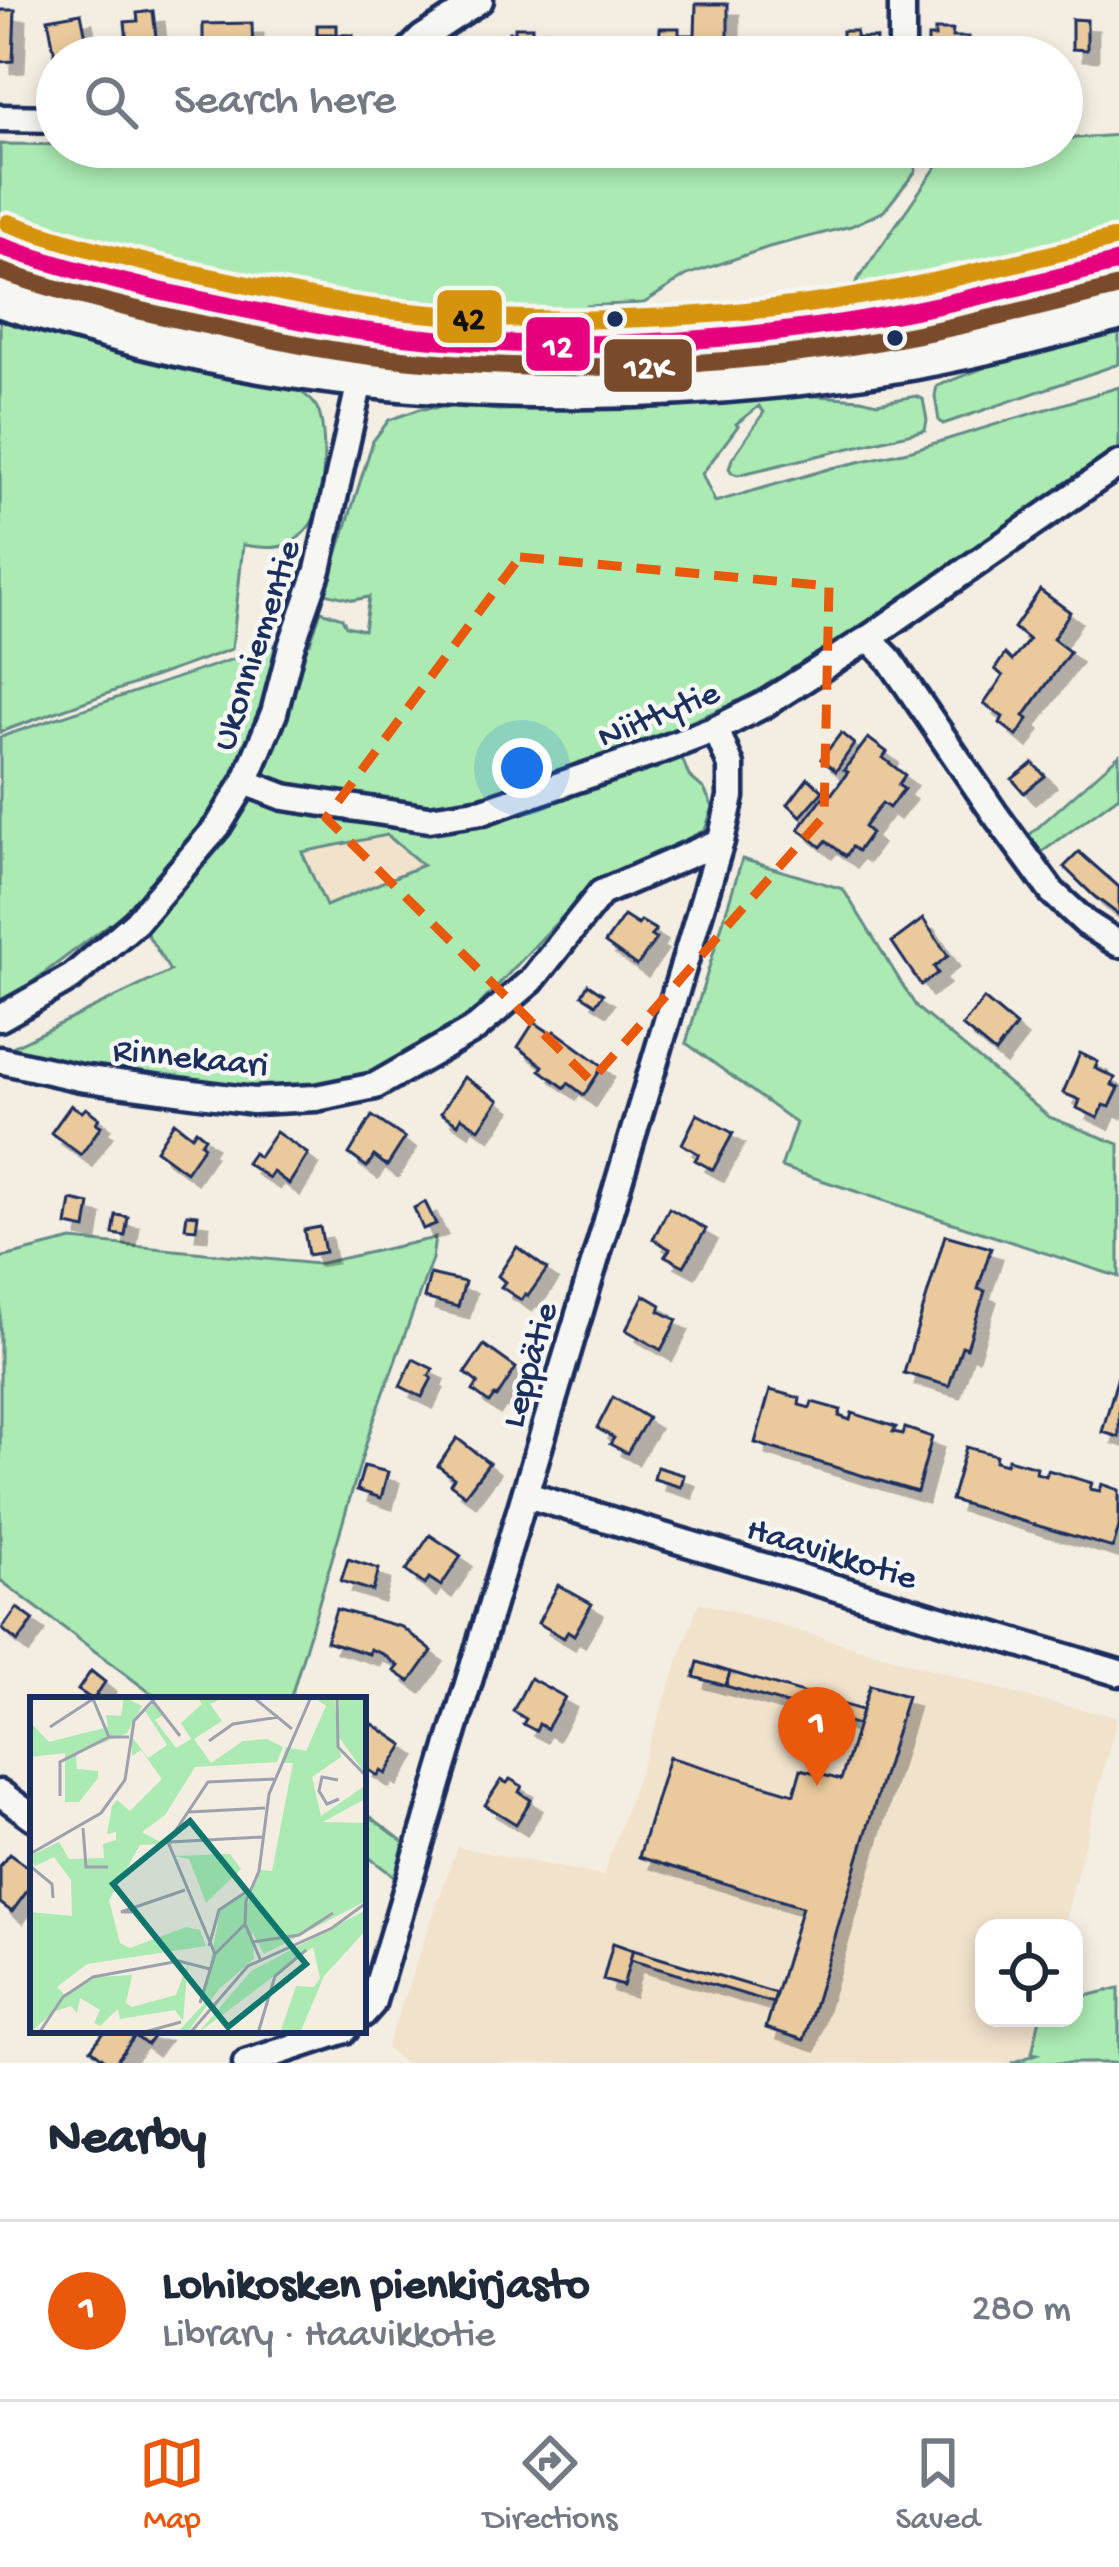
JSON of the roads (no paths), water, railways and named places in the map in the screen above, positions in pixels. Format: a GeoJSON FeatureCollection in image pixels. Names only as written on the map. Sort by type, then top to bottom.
{"type":"FeatureCollection","features":[{"type":"Feature","properties":{"kind":"main road"},"geometry":{"type":"LineString","coordinates":[[0,246],[153,290],[371,332],[520,343],[646,341],[804,328],[910,311],[1119,262]]}},
{"type":"Feature","properties":{"kind":"main road"},"geometry":{"type":"LineString","coordinates":[[0,297],[262,363],[363,377],[514,388],[765,378],[891,362],[1119,310]]}},
{"type":"Feature","properties":{"kind":"street"},"geometry":{"type":"LineString","coordinates":[[425,36],[480,0]]}},
{"type":"Feature","properties":{"kind":"street"},"geometry":{"type":"LineString","coordinates":[[902,0],[902,36]]}},
{"type":"Feature","properties":{"kind":"street"},"geometry":{"type":"LineString","coordinates":[[0,118],[36,118]]}},
{"type":"Feature","properties":{"kind":"street","name":"Ukonniementie"},"geometry":{"type":"LineString","coordinates":[[0,1018],[72,977],[136,922],[218,826],[245,782],[274,713],[318,570],[371,332]]}},
{"type":"Feature","properties":{"kind":"street","name":"Niittytie"},"geometry":{"type":"LineString","coordinates":[[245,782],[284,797],[429,819],[483,811],[598,773],[716,729],[765,704],[869,638],[1119,464]]}},
{"type":"Feature","properties":{"kind":"street"},"geometry":{"type":"LineString","coordinates":[[869,638],[890,660],[1052,892],[1086,923],[1119,944]]}},
{"type":"Feature","properties":{"kind":"street","name":"Leppätie"},"geometry":{"type":"LineString","coordinates":[[366,2011],[373,2005],[721,841],[731,766],[716,729]]}},
{"type":"Feature","properties":{"kind":"street","name":"Rinnekaari"},"geometry":{"type":"LineString","coordinates":[[0,1060],[80,1078],[253,1101],[316,1098],[375,1086],[476,1028],[531,981],[601,893],[721,841]]}},
{"type":"Feature","properties":{"kind":"street","name":"Haavikkotie"},"geometry":{"type":"LineString","coordinates":[[527,1496],[1119,1673]]}},
{"type":"Feature","properties":{"kind":"street"},"geometry":{"type":"LineString","coordinates":[[0,1793],[30,1814]]}},
{"type":"Feature","properties":{"kind":"street"},"geometry":{"type":"LineString","coordinates":[[246,2063],[334,2033]]}},
{"type":"Feature","properties":{"kind":"place","name":"Lohikosken pienkirjasto"},"geometry":{"type":"Point","coordinates":[817,1786]}}]}
